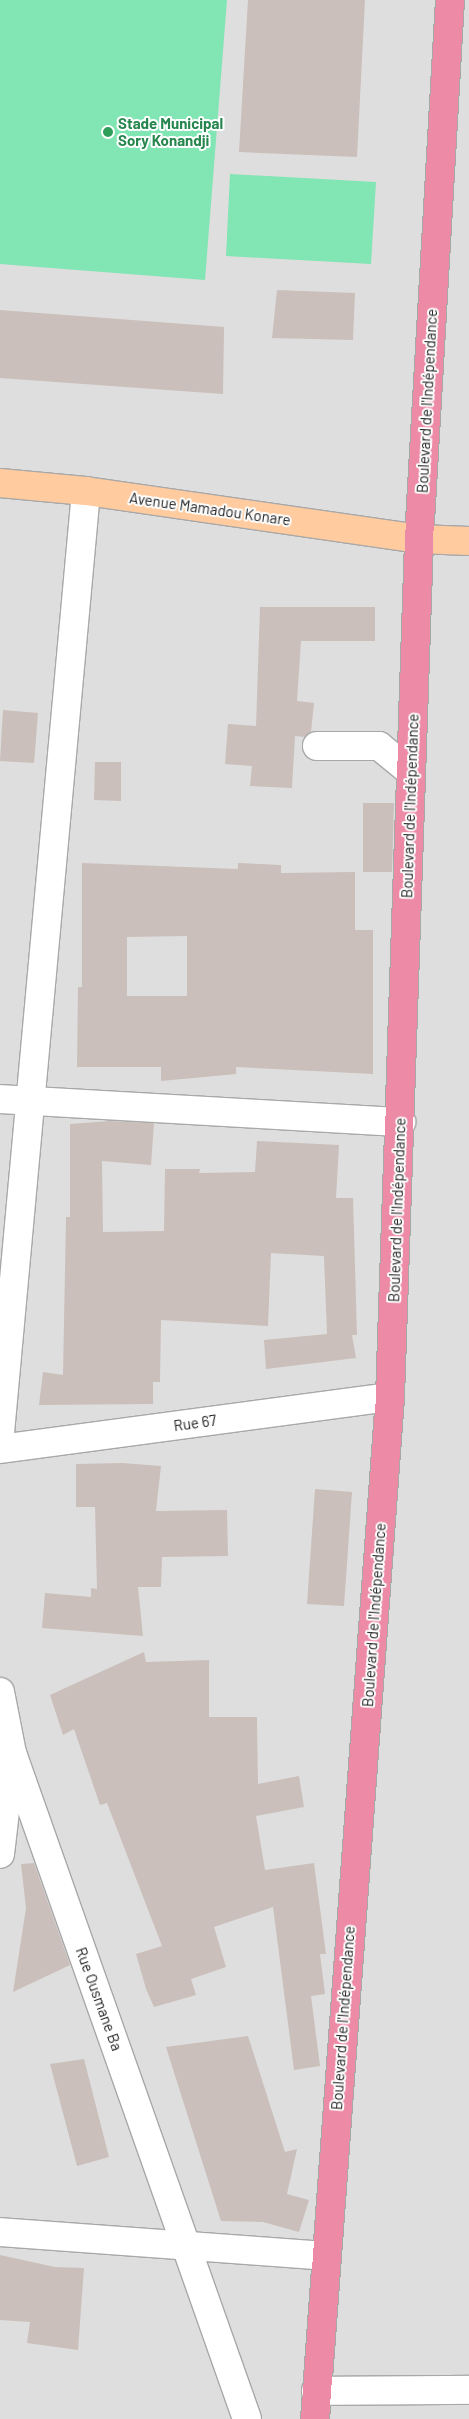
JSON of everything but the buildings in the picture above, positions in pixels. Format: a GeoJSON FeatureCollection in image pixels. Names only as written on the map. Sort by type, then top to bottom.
{"type":"FeatureCollection","features":[{"type":"Feature","properties":{"kind":"highway","name":"Boulevard de l'Indépendance"},"geometry":{"type":"LineString","coordinates":[[315,2419],[325,2256],[390,1397],[401,1122],[419,539],[450,0]]}},
{"type":"Feature","properties":{"kind":"main road","name":"Avenue Mamadou Konare"},"geometry":{"type":"LineString","coordinates":[[0,483],[86,492],[419,539],[469,540]]}},
{"type":"Feature","properties":{"kind":"street"},"geometry":{"type":"LineString","coordinates":[[0,1433],[86,492]]}},
{"type":"Feature","properties":{"kind":"street"},"geometry":{"type":"LineString","coordinates":[[317,746],[378,746],[411,772]]}},
{"type":"Feature","properties":{"kind":"street"},"geometry":{"type":"LineString","coordinates":[[0,1099],[401,1122]]}},
{"type":"Feature","properties":{"kind":"street","name":"Rue 67"},"geometry":{"type":"LineString","coordinates":[[0,1449],[390,1397]]}},
{"type":"Feature","properties":{"kind":"street"},"geometry":{"type":"LineString","coordinates":[[0,1692],[12,1753],[0,1854]]}},
{"type":"Feature","properties":{"kind":"street","name":"Rue Ousmane Ba"},"geometry":{"type":"LineString","coordinates":[[12,1753],[247,2419]]}},
{"type":"Feature","properties":{"kind":"street"},"geometry":{"type":"LineString","coordinates":[[0,2232],[325,2256]]}},
{"type":"Feature","properties":{"kind":"street"},"geometry":{"type":"LineString","coordinates":[[316,2391],[469,2390]]}},
{"type":"Feature","properties":{"kind":"shaded area"},"geometry":{"type":"Polygon","coordinates":[[[0,0],[469,0],[469,2419],[0,2419],[0,0]]]}},
{"type":"Feature","properties":{"kind":"green space","name":"Stade Municipal Sory Konandji"},"geometry":{"type":"Polygon","coordinates":[[[0,0],[227,0],[205,280],[0,264],[0,0]]]}},
{"type":"Feature","properties":{"kind":"green space"},"geometry":{"type":"Polygon","coordinates":[[[230,174],[376,182],[371,264],[226,256],[230,174]]]}},
{"type":"Feature","properties":{"kind":"place","name":"Stade Municipal Sory Konandji"},"geometry":{"type":"Point","coordinates":[108,132]}}]}
